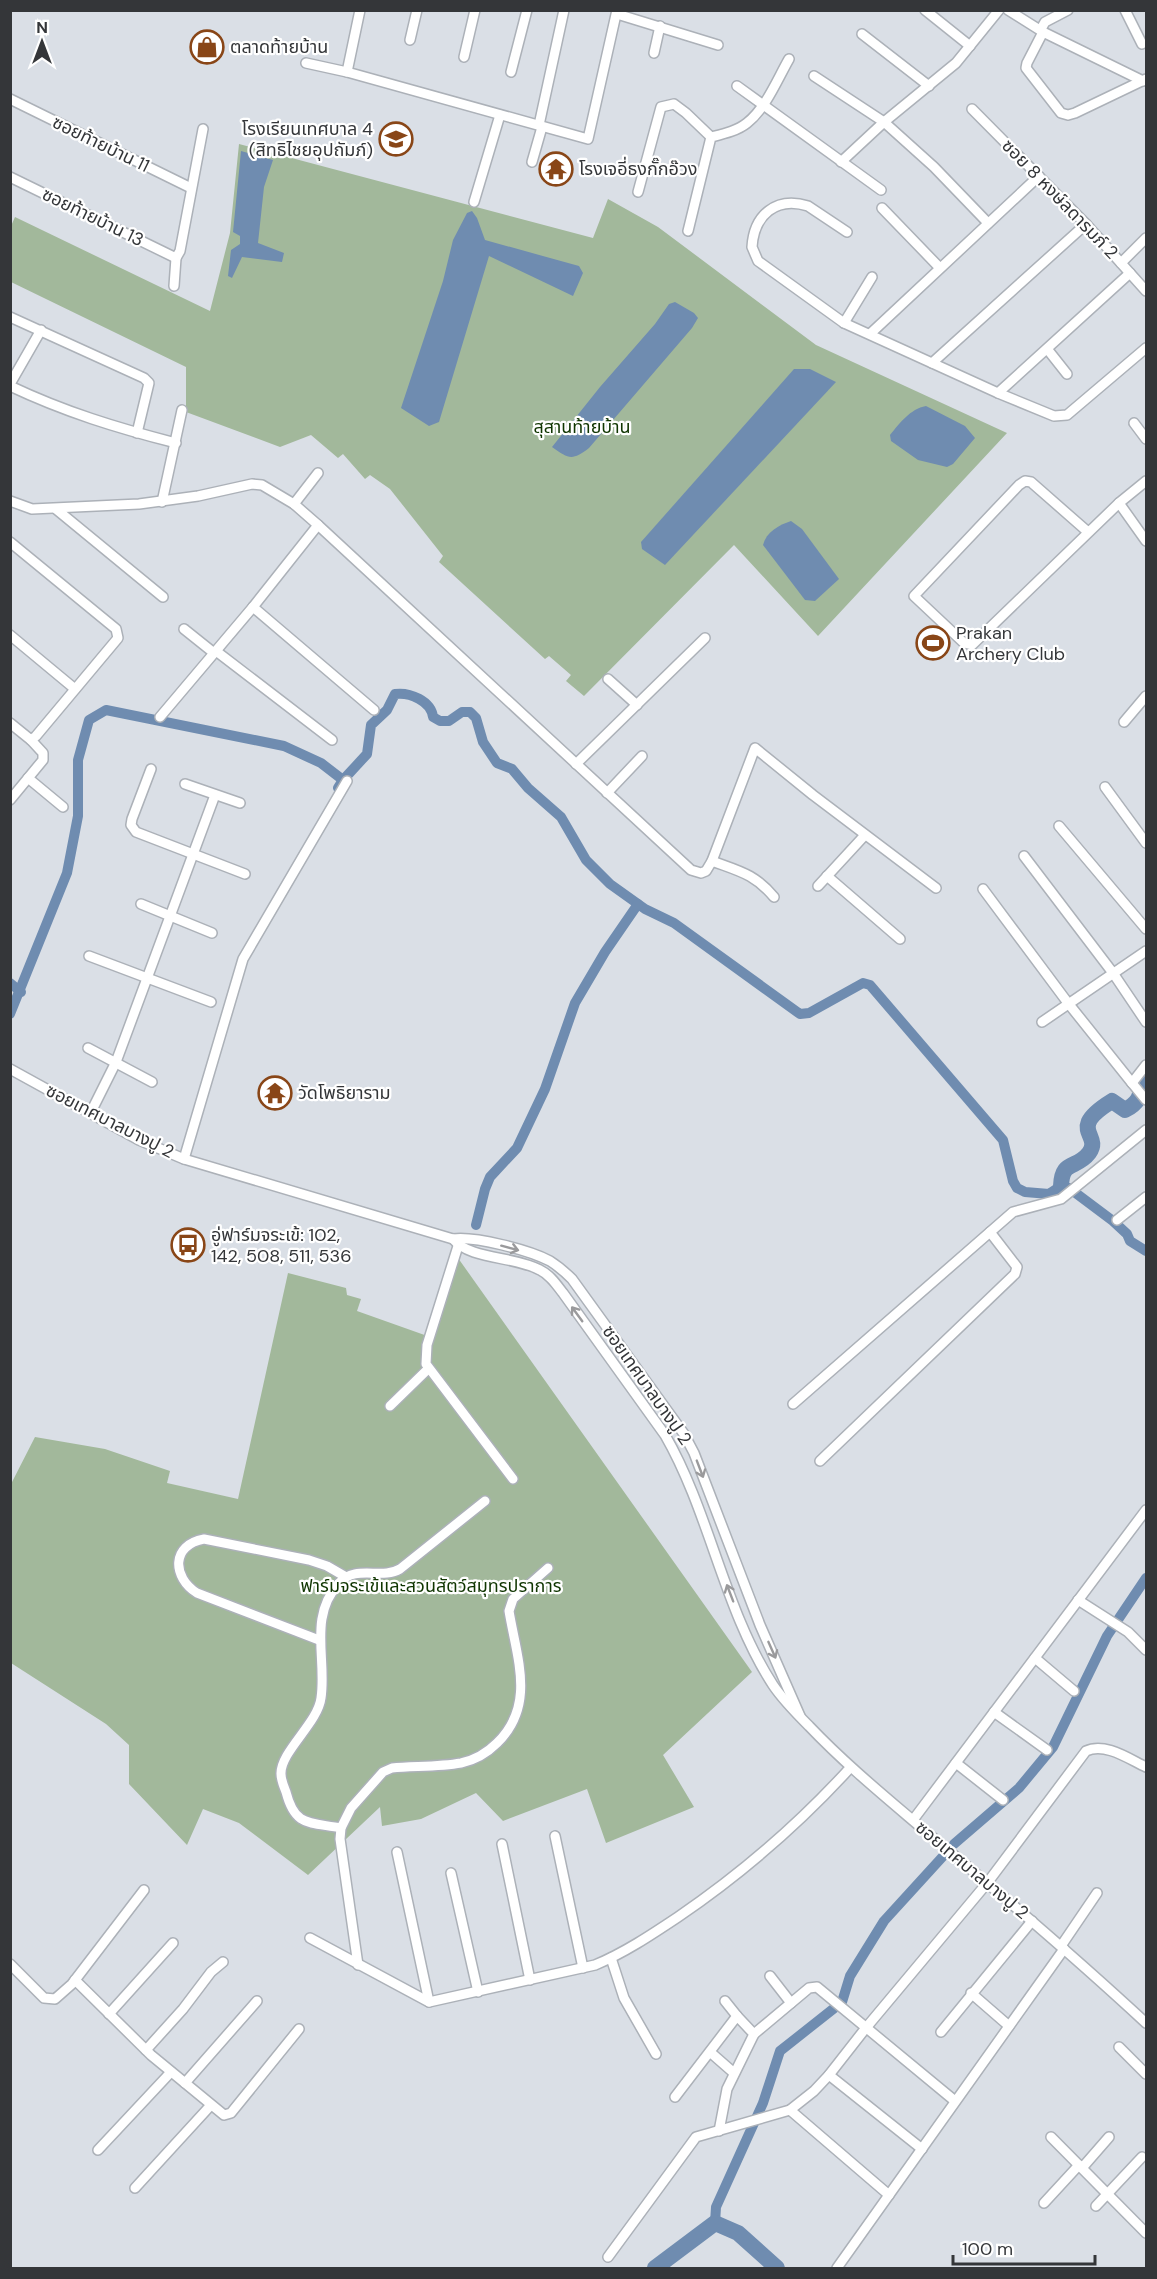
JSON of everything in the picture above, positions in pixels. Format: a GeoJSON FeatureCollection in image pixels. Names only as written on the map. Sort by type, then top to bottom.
{"type":"FeatureCollection","features":[{"type":"Feature","properties":{"kind":"street"},"geometry":{"type":"LineString","coordinates":[[347,72],[360,10]]}},
{"type":"Feature","properties":{"kind":"street"},"geometry":{"type":"LineString","coordinates":[[410,40],[417,10]]}},
{"type":"Feature","properties":{"kind":"street"},"geometry":{"type":"LineString","coordinates":[[464,57],[475,10]]}},
{"type":"Feature","properties":{"kind":"street"},"geometry":{"type":"LineString","coordinates":[[511,72],[527,10]]}},
{"type":"Feature","properties":{"kind":"street"},"geometry":{"type":"LineString","coordinates":[[532,162],[564,10]]}},
{"type":"Feature","properties":{"kind":"street"},"geometry":{"type":"LineString","coordinates":[[925,10],[970,46]]}},
{"type":"Feature","properties":{"kind":"street"},"geometry":{"type":"LineString","coordinates":[[840,162],[884,122],[956,63],[999,10]]}},
{"type":"Feature","properties":{"kind":"street"},"geometry":{"type":"LineString","coordinates":[[1008,10],[1042,31],[1145,80]]}},
{"type":"Feature","properties":{"kind":"street"},"geometry":{"type":"LineString","coordinates":[[1068,10],[1045,22],[1026,68],[1061,114],[1075,113],[1145,80]]}},
{"type":"Feature","properties":{"kind":"street"},"geometry":{"type":"LineString","coordinates":[[1125,10],[1142,44]]}},
{"type":"Feature","properties":{"kind":"street"},"geometry":{"type":"LineString","coordinates":[[306,63],[347,72],[588,139],[617,12],[718,45]]}},
{"type":"Feature","properties":{"kind":"street"},"geometry":{"type":"LineString","coordinates":[[654,53],[660,26]]}},
{"type":"Feature","properties":{"kind":"street"},"geometry":{"type":"LineString","coordinates":[[862,34],[929,86]]}},
{"type":"Feature","properties":{"kind":"street"},"geometry":{"type":"LineString","coordinates":[[711,137],[747,124],[763,105],[789,59]]}},
{"type":"Feature","properties":{"kind":"street"},"geometry":{"type":"LineString","coordinates":[[814,76],[884,122],[934,167],[988,223]]}},
{"type":"Feature","properties":{"kind":"street"},"geometry":{"type":"LineString","coordinates":[[737,86],[881,190]]}},
{"type":"Feature","properties":{"kind":"street","name":"ซอยท้ายบ้าน 11"},"geometry":{"type":"LineString","coordinates":[[10,99],[191,188]]}},
{"type":"Feature","properties":{"kind":"street"},"geometry":{"type":"LineString","coordinates":[[638,192],[661,107],[674,104],[686,112],[711,137]]}},
{"type":"Feature","properties":{"kind":"street","name":"ซอย 8 หงษ์ลดารมภ์ 2"},"geometry":{"type":"LineString","coordinates":[[972,109],[1086,224],[1146,291]]}},
{"type":"Feature","properties":{"kind":"street"},"geometry":{"type":"LineString","coordinates":[[474,202],[500,115]]}},
{"type":"Feature","properties":{"kind":"street"},"geometry":{"type":"LineString","coordinates":[[174,286],[176,258],[180,251],[203,129]]}},
{"type":"Feature","properties":{"kind":"street"},"geometry":{"type":"LineString","coordinates":[[688,231],[711,137]]}},
{"type":"Feature","properties":{"kind":"street"},"geometry":{"type":"LineString","coordinates":[[870,334],[939,267],[1039,176]]}},
{"type":"Feature","properties":{"kind":"street","name":"ซอยท้ายบ้าน 13"},"geometry":{"type":"LineString","coordinates":[[10,177],[176,258]]}},
{"type":"Feature","properties":{"kind":"street"},"geometry":{"type":"LineString","coordinates":[[848,232],[808,206],[782,205],[767,209],[762,215],[752,247],[758,261],[844,323],[1054,416],[1068,415],[1146,348]]}},
{"type":"Feature","properties":{"kind":"street"},"geometry":{"type":"LineString","coordinates":[[882,208],[939,267]]}},
{"type":"Feature","properties":{"kind":"street"},"geometry":{"type":"LineString","coordinates":[[932,363],[1086,224]]}},
{"type":"Feature","properties":{"kind":"street"},"geometry":{"type":"LineString","coordinates":[[1121,263],[1146,238]]}},
{"type":"Feature","properties":{"kind":"street"},"geometry":{"type":"LineString","coordinates":[[998,393],[1048,350],[1130,273]]}},
{"type":"Feature","properties":{"kind":"street"},"geometry":{"type":"LineString","coordinates":[[844,323],[872,277]]}},
{"type":"Feature","properties":{"kind":"street"},"geometry":{"type":"LineString","coordinates":[[10,317],[144,378],[149,383],[137,433]]}},
{"type":"Feature","properties":{"kind":"street"},"geometry":{"type":"LineString","coordinates":[[41,330],[10,385],[53,406],[108,426],[176,443]]}},
{"type":"Feature","properties":{"kind":"street"},"geometry":{"type":"LineString","coordinates":[[1048,350],[1067,374]]}},
{"type":"Feature","properties":{"kind":"street"},"geometry":{"type":"LineString","coordinates":[[162,502],[182,410]]}},
{"type":"Feature","properties":{"kind":"street"},"geometry":{"type":"LineString","coordinates":[[1134,423],[1146,439]]}},
{"type":"Feature","properties":{"kind":"street"},"geometry":{"type":"LineString","coordinates":[[294,504],[318,473]]}},
{"type":"Feature","properties":{"kind":"street"},"geometry":{"type":"LineString","coordinates":[[1088,532],[1031,482],[1025,482],[1019,485],[914,596],[964,643],[972,645],[1088,532],[1146,480]]}},
{"type":"Feature","properties":{"kind":"street"},"geometry":{"type":"LineString","coordinates":[[10,501],[32,508],[162,502],[252,483],[262,485],[294,504],[318,525],[691,870],[701,873],[706,871],[712,861],[755,748],[936,888]]}},
{"type":"Feature","properties":{"kind":"street"},"geometry":{"type":"LineString","coordinates":[[1119,503],[1146,542]]}},
{"type":"Feature","properties":{"kind":"street"},"geometry":{"type":"LineString","coordinates":[[56,508],[163,597]]}},
{"type":"Feature","properties":{"kind":"street"},"geometry":{"type":"LineString","coordinates":[[159,717],[253,607],[318,525]]}},
{"type":"Feature","properties":{"kind":"street"},"geometry":{"type":"LineString","coordinates":[[10,542],[116,629],[118,638],[31,740]]}},
{"type":"Feature","properties":{"kind":"street"},"geometry":{"type":"LineString","coordinates":[[253,607],[374,710]]}},
{"type":"Feature","properties":{"kind":"street"},"geometry":{"type":"LineString","coordinates":[[183,630],[332,740]]}},
{"type":"Feature","properties":{"kind":"street"},"geometry":{"type":"LineString","coordinates":[[10,635],[75,689]]}},
{"type":"Feature","properties":{"kind":"street"},"geometry":{"type":"LineString","coordinates":[[576,764],[705,638]]}},
{"type":"Feature","properties":{"kind":"street"},"geometry":{"type":"LineString","coordinates":[[608,679],[637,705]]}},
{"type":"Feature","properties":{"kind":"street"},"geometry":{"type":"LineString","coordinates":[[1124,722],[1146,696]]}},
{"type":"Feature","properties":{"kind":"street"},"geometry":{"type":"LineString","coordinates":[[10,723],[31,740],[44,757],[10,800]]}},
{"type":"Feature","properties":{"kind":"street"},"geometry":{"type":"LineString","coordinates":[[607,793],[642,756]]}},
{"type":"Feature","properties":{"kind":"street"},"geometry":{"type":"LineString","coordinates":[[151,769],[132,825],[136,832],[245,874]]}},
{"type":"Feature","properties":{"kind":"street"},"geometry":{"type":"LineString","coordinates":[[28,778],[63,807]]}},
{"type":"Feature","properties":{"kind":"street"},"geometry":{"type":"LineString","coordinates":[[184,1159],[243,959],[347,782]]}},
{"type":"Feature","properties":{"kind":"street"},"geometry":{"type":"LineString","coordinates":[[185,784],[240,803]]}},
{"type":"Feature","properties":{"kind":"street"},"geometry":{"type":"LineString","coordinates":[[1105,787],[1146,843]]}},
{"type":"Feature","properties":{"kind":"street"},"geometry":{"type":"LineString","coordinates":[[91,1112],[116,1062],[215,795]]}},
{"type":"Feature","properties":{"kind":"street"},"geometry":{"type":"LineString","coordinates":[[1059,826],[1146,928]]}},
{"type":"Feature","properties":{"kind":"street"},"geometry":{"type":"LineString","coordinates":[[818,886],[865,835]]}},
{"type":"Feature","properties":{"kind":"street"},"geometry":{"type":"LineString","coordinates":[[1024,856],[1113,973],[1146,1022]]}},
{"type":"Feature","properties":{"kind":"street"},"geometry":{"type":"LineString","coordinates":[[712,861],[753,877],[762,883],[774,897]]}},
{"type":"Feature","properties":{"kind":"street"},"geometry":{"type":"LineString","coordinates":[[827,876],[900,939]]}},
{"type":"Feature","properties":{"kind":"street"},"geometry":{"type":"LineString","coordinates":[[983,889],[1068,1003],[1146,1100]]}},
{"type":"Feature","properties":{"kind":"street"},"geometry":{"type":"LineString","coordinates":[[141,904],[212,933]]}},
{"type":"Feature","properties":{"kind":"street"},"geometry":{"type":"LineString","coordinates":[[1042,1022],[1146,951]]}},
{"type":"Feature","properties":{"kind":"street"},"geometry":{"type":"LineString","coordinates":[[88,956],[211,1002]]}},
{"type":"Feature","properties":{"kind":"street"},"geometry":{"type":"LineString","coordinates":[[88,1048],[152,1082]]}},
{"type":"Feature","properties":{"kind":"street"},"geometry":{"type":"LineString","coordinates":[[1132,1083],[1146,1065]]}},
{"type":"Feature","properties":{"kind":"street","name":"ซอยเทศบาลบางปู 2"},"geometry":{"type":"LineString","coordinates":[[10,1069],[139,1140],[184,1159],[538,1269],[554,1282],[665,1435],[679,1460],[751,1644],[774,1686],[850,1768],[988,1882],[1146,2023]]}},
{"type":"Feature","properties":{"kind":"street"},"geometry":{"type":"LineString","coordinates":[[793,1404],[1017,1209],[1061,1199],[1146,1130]]}},
{"type":"Feature","properties":{"kind":"street"},"geometry":{"type":"LineString","coordinates":[[1117,1220],[1146,1197]]}},
{"type":"Feature","properties":{"kind":"street"},"geometry":{"type":"LineString","coordinates":[[820,1461],[1015,1274],[1017,1267],[990,1232]]}},
{"type":"Feature","properties":{"kind":"street","name":"ซอยเทศบาลบางปู 2"},"geometry":{"type":"LineString","coordinates":[[456,1242],[464,1238],[490,1243],[536,1255],[557,1265],[572,1279],[673,1416],[694,1453],[760,1625],[800,1716]]}},
{"type":"Feature","properties":{"kind":"street"},"geometry":{"type":"LineString","coordinates":[[456,1242],[427,1344],[426,1364],[513,1479]]}},
{"type":"Feature","properties":{"kind":"street"},"geometry":{"type":"LineString","coordinates":[[390,1406],[428,1369]]}},
{"type":"Feature","properties":{"kind":"street"},"geometry":{"type":"LineString","coordinates":[[341,1828],[304,1821],[294,1815],[281,1775],[286,1759],[321,1701],[319,1640],[323,1618],[331,1596],[346,1576],[358,1572],[395,1572],[485,1501]]}},
{"type":"Feature","properties":{"kind":"street"},"geometry":{"type":"LineString","coordinates":[[913,1820],[1146,1510]]}},
{"type":"Feature","properties":{"kind":"street"},"geometry":{"type":"LineString","coordinates":[[319,1640],[197,1593],[186,1586],[182,1579],[179,1557],[186,1545],[192,1541],[204,1539],[309,1560],[346,1576]]}},
{"type":"Feature","properties":{"kind":"street"},"geometry":{"type":"LineString","coordinates":[[358,1965],[340,1839],[341,1828],[351,1808],[382,1772],[392,1768],[461,1763],[480,1756],[508,1733],[521,1705],[522,1690],[509,1611],[510,1605],[513,1599],[548,1568]]}},
{"type":"Feature","properties":{"kind":"street"},"geometry":{"type":"LineString","coordinates":[[1078,1600],[1128,1632],[1143,1646]]}},
{"type":"Feature","properties":{"kind":"street"},"geometry":{"type":"LineString","coordinates":[[1143,1646],[1146,1633]]}},
{"type":"Feature","properties":{"kind":"street"},"geometry":{"type":"LineString","coordinates":[[1035,1658],[1074,1691]]}},
{"type":"Feature","properties":{"kind":"street"},"geometry":{"type":"LineString","coordinates":[[994,1712],[1047,1750]]}},
{"type":"Feature","properties":{"kind":"street"},"geometry":{"type":"LineString","coordinates":[[608,2257],[696,2137],[790,2110],[814,2091],[988,1882],[1086,1751],[1101,1748],[1146,1767]]}},
{"type":"Feature","properties":{"kind":"street"},"geometry":{"type":"LineString","coordinates":[[956,1763],[1003,1800]]}},
{"type":"Feature","properties":{"kind":"street"},"geometry":{"type":"LineString","coordinates":[[310,1938],[429,2002],[583,1968],[611,1958],[653,1934],[741,1872],[828,1792],[850,1768]]}},
{"type":"Feature","properties":{"kind":"street"},"geometry":{"type":"LineString","coordinates":[[555,1836],[583,1968]]}},
{"type":"Feature","properties":{"kind":"street"},"geometry":{"type":"LineString","coordinates":[[502,1844],[530,1980]]}},
{"type":"Feature","properties":{"kind":"street"},"geometry":{"type":"LineString","coordinates":[[398,1852],[429,2002]]}},
{"type":"Feature","properties":{"kind":"street"},"geometry":{"type":"LineString","coordinates":[[451,1873],[478,1992]]}},
{"type":"Feature","properties":{"kind":"street"},"geometry":{"type":"LineString","coordinates":[[10,1964],[44,1998],[55,1999],[75,1980],[144,1890]]}},
{"type":"Feature","properties":{"kind":"street"},"geometry":{"type":"LineString","coordinates":[[837,2268],[1009,2026],[1097,1893]]}},
{"type":"Feature","properties":{"kind":"street"},"geometry":{"type":"LineString","coordinates":[[941,2032],[1032,1921]]}},
{"type":"Feature","properties":{"kind":"street"},"geometry":{"type":"LineString","coordinates":[[109,2014],[173,1943]]}},
{"type":"Feature","properties":{"kind":"street"},"geometry":{"type":"LineString","coordinates":[[611,1958],[624,1998],[656,2054]]}},
{"type":"Feature","properties":{"kind":"street"},"geometry":{"type":"LineString","coordinates":[[146,2050],[183,2009],[211,1972],[223,1962]]}},
{"type":"Feature","properties":{"kind":"street"},"geometry":{"type":"LineString","coordinates":[[770,1976],[791,2003]]}},
{"type":"Feature","properties":{"kind":"street"},"geometry":{"type":"LineString","coordinates":[[75,1980],[146,2050],[224,2115],[231,2113],[299,2029]]}},
{"type":"Feature","properties":{"kind":"street"},"geometry":{"type":"LineString","coordinates":[[719,2131],[727,2089],[754,2034],[809,1988],[817,1987],[955,2101]]}},
{"type":"Feature","properties":{"kind":"street"},"geometry":{"type":"LineString","coordinates":[[971,1994],[1009,2026]]}},
{"type":"Feature","properties":{"kind":"street"},"geometry":{"type":"LineString","coordinates":[[185,2083],[257,2001]]}},
{"type":"Feature","properties":{"kind":"street"},"geometry":{"type":"LineString","coordinates":[[725,2001],[754,2034]]}},
{"type":"Feature","properties":{"kind":"street"},"geometry":{"type":"LineString","coordinates":[[675,2097],[737,2016]]}},
{"type":"Feature","properties":{"kind":"street"},"geometry":{"type":"LineString","coordinates":[[1119,2047],[1146,2074]]}},
{"type":"Feature","properties":{"kind":"street"},"geometry":{"type":"LineString","coordinates":[[710,2052],[734,2073]]}},
{"type":"Feature","properties":{"kind":"street"},"geometry":{"type":"LineString","coordinates":[[98,2150],[171,2072]]}},
{"type":"Feature","properties":{"kind":"street"},"geometry":{"type":"LineString","coordinates":[[829,2075],[922,2149]]}},
{"type":"Feature","properties":{"kind":"street"},"geometry":{"type":"LineString","coordinates":[[135,2188],[211,2104]]}},
{"type":"Feature","properties":{"kind":"street"},"geometry":{"type":"LineString","coordinates":[[790,2110],[889,2195]]}},
{"type":"Feature","properties":{"kind":"street"},"geometry":{"type":"LineString","coordinates":[[1051,2137],[1146,2233]]}},
{"type":"Feature","properties":{"kind":"street"},"geometry":{"type":"LineString","coordinates":[[1044,2203],[1109,2137]]}},
{"type":"Feature","properties":{"kind":"street"},"geometry":{"type":"LineString","coordinates":[[1096,2205],[1142,2157]]}},
{"type":"Feature","properties":{"kind":"green space","name":"สุสานท้ายบ้าน"},"geometry":{"type":"Polygon","coordinates":[[[239,144],[593,238],[608,199],[658,227],[816,345],[1007,433],[818,636],[734,545],[584,696],[566,681],[571,675],[549,656],[545,659],[439,562],[443,556],[390,489],[370,475],[365,479],[343,454],[338,458],[311,435],[280,447],[186,412],[186,367],[11,282],[11,226],[15,217],[210,311],[230,233],[239,144]]]}},
{"type":"Feature","properties":{"kind":"green space","name":"ฟาร์มจระเข้และสวนสัตว์สมุทรปราการ"},"geometry":{"type":"Polygon","coordinates":[[[458,1258],[752,1672],[663,1755],[694,1807],[606,1843],[587,1789],[503,1821],[476,1793],[421,1819],[382,1826],[380,1807],[308,1875],[239,1823],[203,1809],[187,1845],[129,1784],[129,1745],[106,1724],[11,1663],[10,1486],[35,1437],[105,1449],[170,1471],[167,1483],[238,1499],[288,1273],[346,1288],[347,1295],[361,1299],[357,1311],[433,1338],[458,1258]]]}},
{"type":"Feature","properties":{"kind":"water"},"geometry":{"type":"Polygon","coordinates":[[[241,151],[273,160],[264,187],[258,243],[284,253],[282,262],[242,257],[232,278],[228,276],[231,250],[240,244],[240,236],[233,232],[241,151]]]}},
{"type":"Feature","properties":{"kind":"water"},"geometry":{"type":"Polygon","coordinates":[[[472,211],[485,240],[579,266],[583,273],[573,296],[489,256],[439,422],[429,426],[401,408],[443,281],[453,240],[467,213],[472,211]]]}},
{"type":"Feature","properties":{"kind":"water"},"geometry":{"type":"Polygon","coordinates":[[[675,302],[694,313],[698,318],[692,328],[589,448],[570,457],[552,447],[655,324],[669,304],[675,302]]]}},
{"type":"Feature","properties":{"kind":"water"},"geometry":{"type":"Polygon","coordinates":[[[794,369],[810,369],[836,382],[665,565],[642,549],[641,542],[794,369]]]}},
{"type":"Feature","properties":{"kind":"water"},"geometry":{"type":"Polygon","coordinates":[[[926,406],[965,426],[975,438],[953,464],[947,467],[918,460],[891,441],[890,435],[906,417],[926,406]]]}},
{"type":"Feature","properties":{"kind":"water"},"geometry":{"type":"Polygon","coordinates":[[[791,521],[802,529],[839,579],[815,601],[805,600],[763,545],[767,536],[774,530],[791,521]]]}},
{"type":"Feature","properties":{"kind":"waterway"},"geometry":{"type":"LineString","coordinates":[[338,788],[367,754],[371,725],[387,710],[395,694],[407,694],[419,699],[428,706],[433,717],[440,721],[449,721],[462,712],[470,712],[476,718],[483,742],[497,763],[512,769],[528,788],[561,817],[586,860],[610,884],[645,909],[674,923],[800,1014],[809,1013],[863,983],[870,985],[1003,1140],[1013,1181],[1017,1188],[1025,1192],[1049,1194],[1061,1186],[1069,1188],[1113,1221],[1127,1234],[1130,1241],[1146,1251]]}},
{"type":"Feature","properties":{"kind":"waterway"},"geometry":{"type":"LineString","coordinates":[[10,1014],[67,873],[78,816],[78,760],[89,720],[106,710],[284,746],[321,763],[343,780]]}},
{"type":"Feature","properties":{"kind":"waterway"},"geometry":{"type":"LineString","coordinates":[[476,1225],[490,1177],[517,1148],[545,1089],[575,1003],[605,952],[638,904]]}},
{"type":"Feature","properties":{"kind":"waterway"},"geometry":{"type":"LineString","coordinates":[[10,983],[21,992]]}},
{"type":"Feature","properties":{"kind":"waterway"},"geometry":{"type":"LineString","coordinates":[[1061,1186],[1067,1168],[1079,1162],[1089,1153],[1092,1141],[1088,1125],[1091,1119],[1112,1101],[1125,1110],[1132,1106],[1139,1098],[1146,1071]]}},
{"type":"Feature","properties":{"kind":"waterway"},"geometry":{"type":"LineString","coordinates":[[954,1844],[1019,1788],[1053,1747],[1107,1636],[1146,1578]]}},
{"type":"Feature","properties":{"kind":"waterway"},"geometry":{"type":"LineString","coordinates":[[715,2223],[716,2207],[763,2103],[780,2051],[842,2002],[850,1976],[884,1921],[946,1853]]}},
{"type":"Feature","properties":{"kind":"waterway"},"geometry":{"type":"LineString","coordinates":[[655,2268],[715,2223],[738,2233],[777,2268]]}},
{"type":"Feature","properties":{"kind":"place","name":"ตลาดท้ายบ้าน"},"geometry":{"type":"Point","coordinates":[207,47]}},
{"type":"Feature","properties":{"kind":"place","name":"โรงเรียนเทศบาล 4 (สิทธิไชยอุปถัมภ์)"},"geometry":{"type":"Point","coordinates":[396,139]}},
{"type":"Feature","properties":{"kind":"place","name":"โรงเจอี่ธงกั๊กอ๊วง"},"geometry":{"type":"Point","coordinates":[556,169]}},
{"type":"Feature","properties":{"kind":"place","name":"Prakan Archery Club"},"geometry":{"type":"Point","coordinates":[933,643]}},
{"type":"Feature","properties":{"kind":"place","name":"วัดโพธิยาราม"},"geometry":{"type":"Point","coordinates":[275,1093]}},
{"type":"Feature","properties":{"kind":"place","name":"อู่ฟาร์มจระเข้: 102, 142, 508, 511, 536"},"geometry":{"type":"Point","coordinates":[188,1245]}}]}
